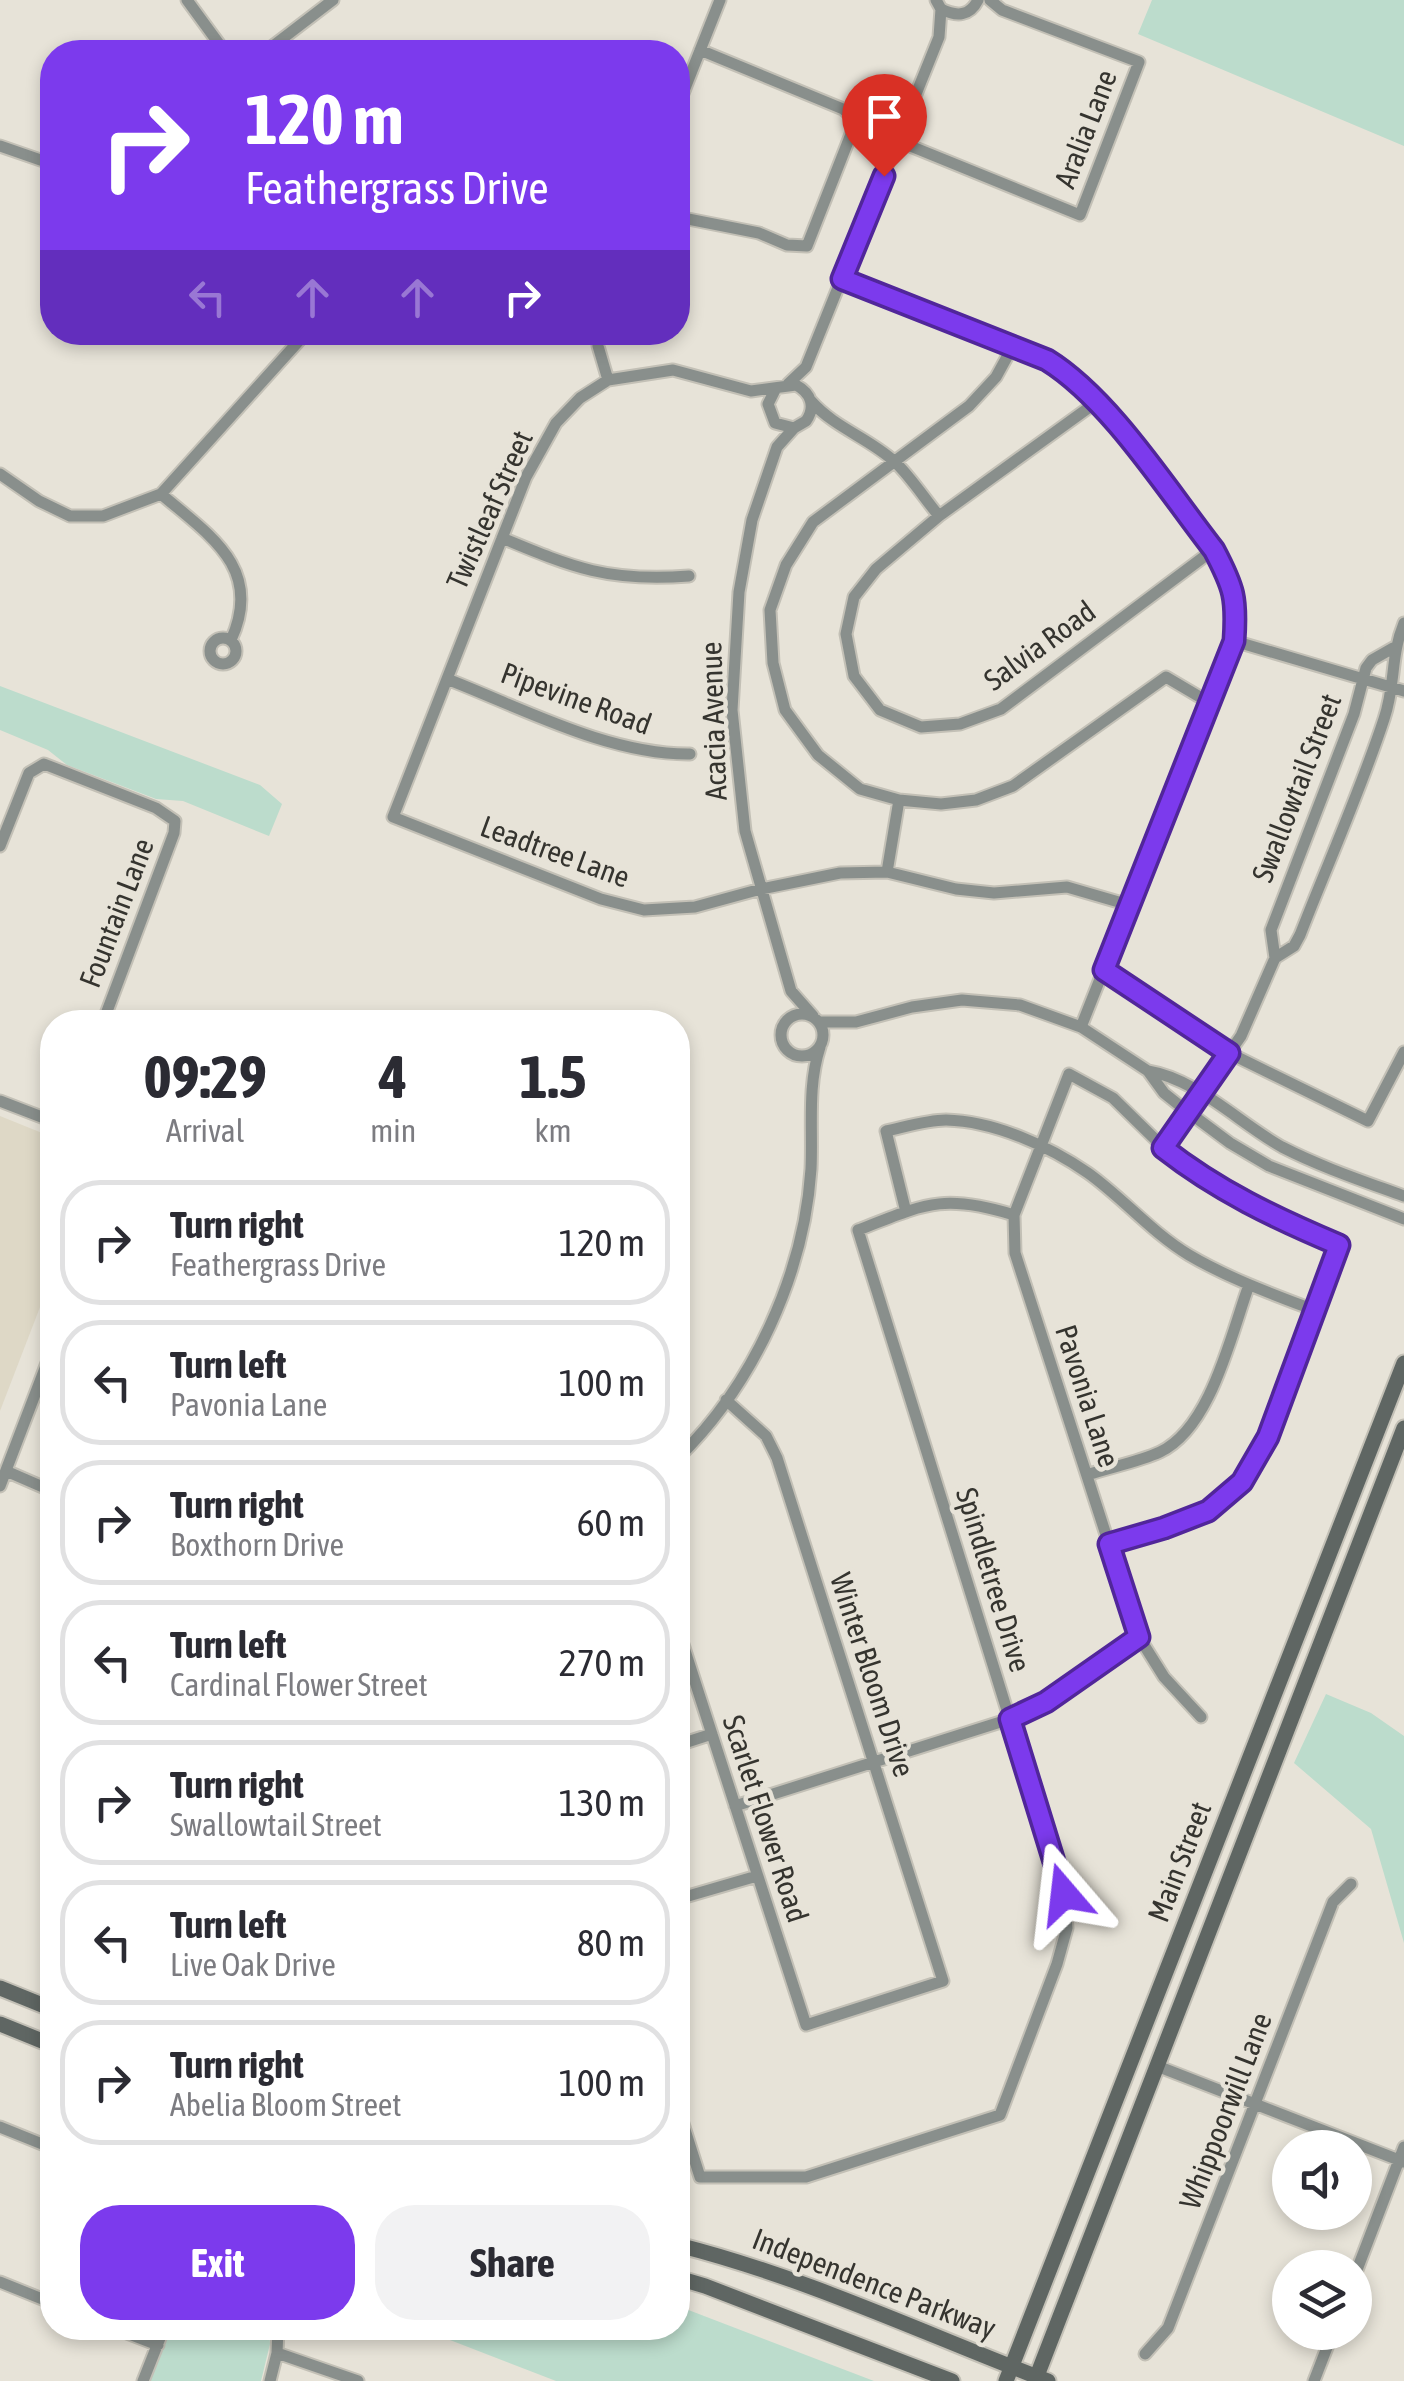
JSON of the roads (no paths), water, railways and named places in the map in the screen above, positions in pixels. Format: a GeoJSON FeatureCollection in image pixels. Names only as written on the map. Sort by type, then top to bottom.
{"type":"FeatureCollection","features":[{"type":"Feature","properties":{"kind":"main road","name":"Main Street"},"geometry":{"type":"LineString","coordinates":[[1008,2374],[1404,1363]]}},
{"type":"Feature","properties":{"kind":"main road","name":"Main Street"},"geometry":{"type":"LineString","coordinates":[[1040,2380],[1404,1428]]}},
{"type":"Feature","properties":{"kind":"main road"},"geometry":{"type":"LineString","coordinates":[[0,1988],[40,2004]]}},
{"type":"Feature","properties":{"kind":"main road"},"geometry":{"type":"LineString","coordinates":[[0,2024],[40,2040]]}},
{"type":"Feature","properties":{"kind":"main road","name":"Independence Parkway"},"geometry":{"type":"LineString","coordinates":[[690,2247],[750,2264],[1008,2374],[1040,2380]]}},
{"type":"Feature","properties":{"kind":"main road","name":"Independence Parkway"},"geometry":{"type":"LineString","coordinates":[[690,2282],[952,2381]]}},
{"type":"Feature","properties":{"kind":"street"},"geometry":{"type":"LineString","coordinates":[[188,0],[216,40]]}},
{"type":"Feature","properties":{"kind":"street"},"geometry":{"type":"LineString","coordinates":[[281,40],[333,0]]}},
{"type":"Feature","properties":{"kind":"street"},"geometry":{"type":"LineString","coordinates":[[690,75],[720,0]]}},
{"type":"Feature","properties":{"kind":"street"},"geometry":{"type":"LineString","coordinates":[[939,38],[978,0]]}},
{"type":"Feature","properties":{"kind":"street"},"geometry":{"type":"LineString","coordinates":[[990,0],[1002,10]]}},
{"type":"Feature","properties":{"kind":"street"},"geometry":{"type":"LineString","coordinates":[[768,411],[774,390],[788,384],[806,367],[939,38],[939,5],[965,13],[1002,10]]}},
{"type":"Feature","properties":{"kind":"street","name":"Aralia Lane"},"geometry":{"type":"LineString","coordinates":[[898,141],[1080,215],[1139,62],[1002,10]]}},
{"type":"Feature","properties":{"kind":"street"},"geometry":{"type":"LineString","coordinates":[[690,219],[759,233],[787,245],[807,246],[853,129],[852,117],[843,109],[700,50]]}},
{"type":"Feature","properties":{"kind":"street"},"geometry":{"type":"LineString","coordinates":[[0,146],[40,160]]}},
{"type":"Feature","properties":{"kind":"street"},"geometry":{"type":"LineString","coordinates":[[842,279],[1047,360],[1074,376],[1098,401],[1214,550],[1237,601],[1234,641],[1081,1028]]}},
{"type":"Feature","properties":{"kind":"street"},"geometry":{"type":"LineString","coordinates":[[0,474],[70,516],[103,516],[161,494],[295,345]]}},
{"type":"Feature","properties":{"kind":"street"},"geometry":{"type":"LineString","coordinates":[[598,345],[608,380]]}},
{"type":"Feature","properties":{"kind":"street"},"geometry":{"type":"LineString","coordinates":[[1013,346],[996,377],[969,406],[812,522],[786,565],[770,610],[773,663],[784,710],[818,755],[860,788],[899,800],[942,804],[976,800],[1014,786],[1166,676],[1210,703]]}},
{"type":"Feature","properties":{"kind":"street"},"geometry":{"type":"LineString","coordinates":[[798,427],[810,416],[806,367]]}},
{"type":"Feature","properties":{"kind":"street","name":"Twistleaf Street"},"geometry":{"type":"LineString","coordinates":[[393,817],[526,477],[556,423],[580,398],[608,380],[673,370],[750,391],[774,390]]}},
{"type":"Feature","properties":{"kind":"street"},"geometry":{"type":"LineString","coordinates":[[788,384],[803,388],[828,420],[856,434],[894,462],[939,516]]}},
{"type":"Feature","properties":{"kind":"street"},"geometry":{"type":"LineString","coordinates":[[750,391],[775,423],[798,427],[828,420]]}},
{"type":"Feature","properties":{"kind":"street","name":"Salvia Road"},"geometry":{"type":"LineString","coordinates":[[1098,401],[939,516],[876,569],[854,597],[846,634],[854,676],[880,710],[921,727],[960,724],[1001,708],[1214,550]]}},
{"type":"Feature","properties":{"kind":"street","name":"Acacia Avenue"},"geometry":{"type":"LineString","coordinates":[[775,423],[777,447],[752,520],[739,592],[732,710],[744,831],[791,991]]}},
{"type":"Feature","properties":{"kind":"street","name":"Acacia Avenue"},"geometry":{"type":"LineString","coordinates":[[777,447],[798,427]]}},
{"type":"Feature","properties":{"kind":"street"},"geometry":{"type":"LineString","coordinates":[[161,494],[213,538],[232,561],[238,575],[241,607],[230,640]]}},
{"type":"Feature","properties":{"kind":"street"},"geometry":{"type":"LineString","coordinates":[[502,538],[576,569],[607,576],[688,576]]}},
{"type":"Feature","properties":{"kind":"street","name":"Swallowtail Street"},"geometry":{"type":"LineString","coordinates":[[1275,958],[1294,946],[1300,935],[1398,689],[1393,648],[1404,622]]}},
{"type":"Feature","properties":{"kind":"street"},"geometry":{"type":"LineString","coordinates":[[1234,641],[1398,689]]}},
{"type":"Feature","properties":{"kind":"street","name":"Swallowtail Street"},"geometry":{"type":"LineString","coordinates":[[1163,1148],[1241,1036],[1275,958],[1270,930],[1364,680],[1372,660],[1393,648]]}},
{"type":"Feature","properties":{"kind":"street","name":"Pipevine Road"},"geometry":{"type":"LineString","coordinates":[[447,679],[625,749],[690,754]]}},
{"type":"Feature","properties":{"kind":"street","name":"Fountain Lane"},"geometry":{"type":"LineString","coordinates":[[0,846],[27,778],[39,765],[48,765],[156,808],[176,822],[107,1010]]}},
{"type":"Feature","properties":{"kind":"street"},"geometry":{"type":"LineString","coordinates":[[886,872],[899,800]]}},
{"type":"Feature","properties":{"kind":"street","name":"Leadtree Lane"},"geometry":{"type":"LineString","coordinates":[[393,817],[601,899],[644,910],[695,907],[840,873],[886,872],[956,889],[994,893],[1067,887],[1130,905]]}},
{"type":"Feature","properties":{"kind":"street"},"geometry":{"type":"LineString","coordinates":[[1104,970],[1229,1053],[1368,1121],[1404,1052]]}},
{"type":"Feature","properties":{"kind":"street"},"geometry":{"type":"LineString","coordinates":[[690,1446],[726,1400],[775,1313],[795,1260],[806,1214],[811,1171],[811,1082],[821,1043],[816,1019],[791,991]]}},
{"type":"Feature","properties":{"kind":"street"},"geometry":{"type":"LineString","coordinates":[[791,991],[781,1040],[784,1048],[798,1058],[811,1082]]}},
{"type":"Feature","properties":{"kind":"street"},"geometry":{"type":"LineString","coordinates":[[798,1058],[814,1054],[821,1043],[856,1022],[912,1006],[962,1000],[1020,1005],[1081,1028],[1148,1071],[1164,1093],[1188,1112],[1270,1166],[1404,1220]]}},
{"type":"Feature","properties":{"kind":"street"},"geometry":{"type":"LineString","coordinates":[[784,1025],[797,1013],[816,1019],[856,1022]]}},
{"type":"Feature","properties":{"kind":"street"},"geometry":{"type":"LineString","coordinates":[[1148,1071],[1173,1076],[1281,1146],[1404,1196]]}},
{"type":"Feature","properties":{"kind":"street","name":"Pavonia Lane"},"geometry":{"type":"LineString","coordinates":[[1163,1148],[1112,1098],[1069,1074],[1014,1216],[1015,1253],[1139,1637],[1164,1677],[1201,1717]]}},
{"type":"Feature","properties":{"kind":"street"},"geometry":{"type":"LineString","coordinates":[[0,1100],[40,1116]]}},
{"type":"Feature","properties":{"kind":"street"},"geometry":{"type":"LineString","coordinates":[[1014,1216],[972,1202],[938,1202],[906,1212],[886,1131],[946,1120],[998,1130],[1041,1146],[1089,1174],[1188,1254],[1249,1285],[1314,1310]]}},
{"type":"Feature","properties":{"kind":"street"},"geometry":{"type":"LineString","coordinates":[[1109,1544],[1208,1511],[1242,1482],[1268,1437],[1339,1245],[1260,1211],[1202,1179],[1163,1148]]}},
{"type":"Feature","properties":{"kind":"street","name":"Spindletree Drive"},"geometry":{"type":"LineString","coordinates":[[690,2146],[700,2177],[806,2176],[1000,2116],[1058,1964],[1067,1928],[1064,1894],[858,1230],[906,1212]]}},
{"type":"Feature","properties":{"kind":"street"},"geometry":{"type":"LineString","coordinates":[[1087,1475],[1162,1451],[1186,1434],[1210,1393],[1249,1285]]}},
{"type":"Feature","properties":{"kind":"street"},"geometry":{"type":"LineString","coordinates":[[0,1486],[40,1382]]}},
{"type":"Feature","properties":{"kind":"street","name":"Winter Bloom Drive"},"geometry":{"type":"LineString","coordinates":[[726,1400],[766,1436],[777,1458],[943,1981],[806,2025]]}},
{"type":"Feature","properties":{"kind":"street"},"geometry":{"type":"LineString","coordinates":[[6,1471],[40,1485]]}},
{"type":"Feature","properties":{"kind":"street"},"geometry":{"type":"LineString","coordinates":[[735,1806],[1010,1719],[1046,1702],[1139,1637]]}},
{"type":"Feature","properties":{"kind":"street","name":"Scarlet Flower Road"},"geometry":{"type":"LineString","coordinates":[[690,1666],[806,2025]]}},
{"type":"Feature","properties":{"kind":"street"},"geometry":{"type":"LineString","coordinates":[[690,1741],[712,1734]]}},
{"type":"Feature","properties":{"kind":"street"},"geometry":{"type":"LineString","coordinates":[[690,1896],[757,1876]]}},
{"type":"Feature","properties":{"kind":"street","name":"Whippoorwill Lane"},"geometry":{"type":"LineString","coordinates":[[1145,2354],[1168,2328],[1332,1902],[1351,1884]]}},
{"type":"Feature","properties":{"kind":"street"},"geometry":{"type":"LineString","coordinates":[[1157,2066],[1402,2156],[1365,2250]]}},
{"type":"Feature","properties":{"kind":"street"},"geometry":{"type":"LineString","coordinates":[[0,2127],[40,2143]]}},
{"type":"Feature","properties":{"kind":"street"},"geometry":{"type":"LineString","coordinates":[[0,2282],[40,2298]]}},
{"type":"Feature","properties":{"kind":"street"},"geometry":{"type":"LineString","coordinates":[[145,2340],[158,2345]]}},
{"type":"Feature","properties":{"kind":"street"},"geometry":{"type":"LineString","coordinates":[[143,2381],[160,2340]]}},
{"type":"Feature","properties":{"kind":"street"},"geometry":{"type":"LineString","coordinates":[[270,2381],[278,2340]]}},
{"type":"Feature","properties":{"kind":"street"},"geometry":{"type":"LineString","coordinates":[[1314,2381],[1326,2350]]}},
{"type":"Feature","properties":{"kind":"street"},"geometry":{"type":"LineString","coordinates":[[277,2353],[358,2381]]}}]}
